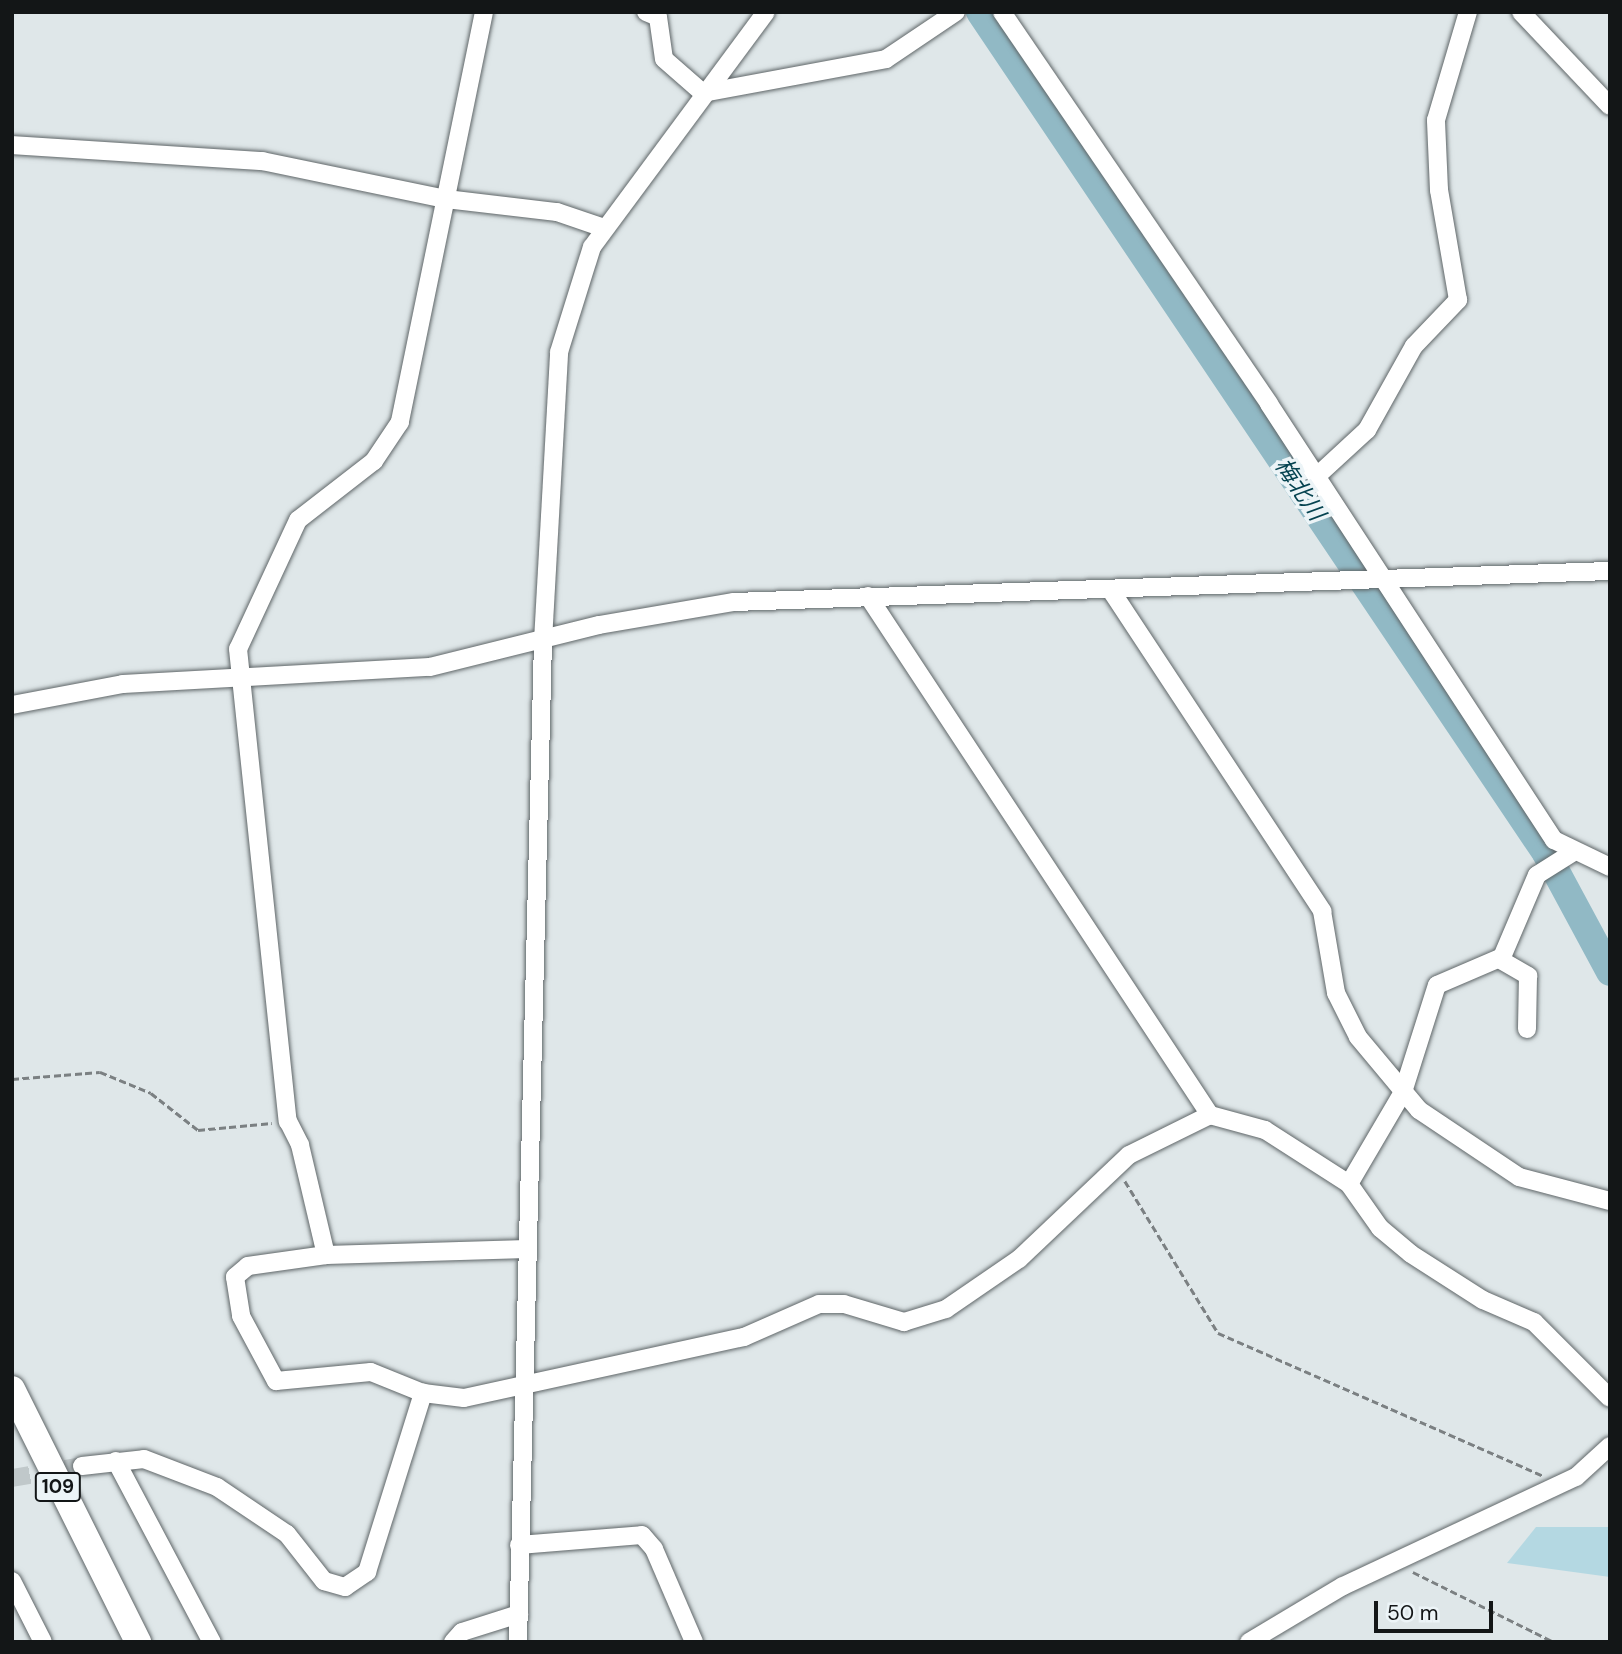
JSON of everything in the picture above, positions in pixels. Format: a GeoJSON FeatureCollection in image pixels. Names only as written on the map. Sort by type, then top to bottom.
{"type":"FeatureCollection","features":[{"type":"Feature","properties":{"kind":"highway","name":"109"},"geometry":{"type":"LineString","coordinates":[[12,1390],[138,1642]]}},
{"type":"Feature","properties":{"kind":"highway","name":"109"},"geometry":{"type":"LineString","coordinates":[[12,1427],[120,1642]]}},
{"type":"Feature","properties":{"kind":"highway","name":"109"},"geometry":{"type":"LineString","coordinates":[[107,1582],[144,1642]]}},
{"type":"Feature","properties":{"kind":"street"},"geometry":{"type":"LineString","coordinates":[[326,1255],[300,1145],[288,1121],[240,635],[298,520],[374,461],[400,422],[484,12]]}},
{"type":"Feature","properties":{"kind":"street"},"geometry":{"type":"LineString","coordinates":[[518,1642],[543,640],[559,352],[582,268],[604,229],[766,12]]}},
{"type":"Feature","properties":{"kind":"street"},"geometry":{"type":"LineString","coordinates":[[703,93],[886,59],[956,12]]}},
{"type":"Feature","properties":{"kind":"street"},"geometry":{"type":"LineString","coordinates":[[1002,12],[1317,476],[1379,579],[1553,840],[1567,855],[1610,867]]}},
{"type":"Feature","properties":{"kind":"street"},"geometry":{"type":"LineString","coordinates":[[1317,476],[1367,430],[1414,346],[1458,300],[1439,190],[1436,120],[1468,12]]}},
{"type":"Feature","properties":{"kind":"street"},"geometry":{"type":"LineString","coordinates":[[1521,12],[1610,106]]}},
{"type":"Feature","properties":{"kind":"street"},"geometry":{"type":"LineString","coordinates":[[654,14],[664,59],[703,93]]}},
{"type":"Feature","properties":{"kind":"street"},"geometry":{"type":"LineString","coordinates":[[12,145],[262,161],[446,199],[557,212],[604,229]]}},
{"type":"Feature","properties":{"kind":"street"},"geometry":{"type":"LineString","coordinates":[[12,705],[123,684],[384,673],[685,607],[868,596],[1610,571]]}},
{"type":"Feature","properties":{"kind":"street"},"geometry":{"type":"LineString","coordinates":[[1110,589],[1310,889],[1322,911],[1346,1018],[1403,1092],[1419,1110],[1519,1177],[1610,1201]]}},
{"type":"Feature","properties":{"kind":"street"},"geometry":{"type":"LineString","coordinates":[[868,596],[1210,1115],[1265,1130],[1349,1184],[1380,1228],[1411,1254],[1483,1300],[1534,1322],[1610,1398]]}},
{"type":"Feature","properties":{"kind":"street"},"geometry":{"type":"LineString","coordinates":[[1349,1184],[1403,1092],[1437,985],[1499,959],[1544,866],[1567,855]]}},
{"type":"Feature","properties":{"kind":"street"},"geometry":{"type":"LineString","coordinates":[[1499,959],[1528,976],[1527,1029]]}},
{"type":"Feature","properties":{"kind":"street"},"geometry":{"type":"LineString","coordinates":[[527,1249],[326,1255],[248,1266],[235,1278],[241,1316],[276,1381],[371,1372],[423,1393],[464,1398],[523,1388],[744,1337],[819,1304],[844,1304],[904,1322],[946,1309],[1019,1259],[1116,1166],[1210,1115]]}},
{"type":"Feature","properties":{"kind":"street"},"geometry":{"type":"LineString","coordinates":[[82,1466],[144,1459],[217,1487],[287,1534],[324,1581],[345,1587],[367,1572],[423,1393]]}},
{"type":"Feature","properties":{"kind":"street"},"geometry":{"type":"LineString","coordinates":[[1250,1642],[1343,1586],[1399,1565],[1558,1482],[1576,1477],[1610,1446]]}},
{"type":"Feature","properties":{"kind":"street"},"geometry":{"type":"LineString","coordinates":[[116,1461],[212,1642]]}},
{"type":"Feature","properties":{"kind":"street"},"geometry":{"type":"LineString","coordinates":[[519,1545],[642,1535],[654,1549],[694,1642]]}},
{"type":"Feature","properties":{"kind":"street"},"geometry":{"type":"LineString","coordinates":[[12,1581],[43,1642]]}},
{"type":"Feature","properties":{"kind":"street"},"geometry":{"type":"LineString","coordinates":[[453,1642],[462,1632],[519,1614]]}},
{"type":"Feature","properties":{"kind":"path"},"geometry":{"type":"LineString","coordinates":[[12,1079],[69,1069],[109,1074],[151,1093],[198,1130],[288,1121]]}},
{"type":"Feature","properties":{"kind":"path"},"geometry":{"type":"LineString","coordinates":[[1116,1166],[1218,1333],[1558,1482]]}},
{"type":"Feature","properties":{"kind":"path"},"geometry":{"type":"LineString","coordinates":[[1399,1565],[1554,1642]]}},
{"type":"Feature","properties":{"kind":"shaded area"},"geometry":{"type":"Polygon","coordinates":[[[1536,1527],[1610,1527],[1610,1577],[1507,1563],[1536,1527]]]}},
{"type":"Feature","properties":{"kind":"waterway","name":"梅北川"},"geometry":{"type":"LineString","coordinates":[[980,12],[1546,853],[1610,972]]}},
{"type":"Feature","properties":{"kind":"tunnel"},"geometry":{"type":"LineString","coordinates":[[12,1478],[82,1466]]}}]}
